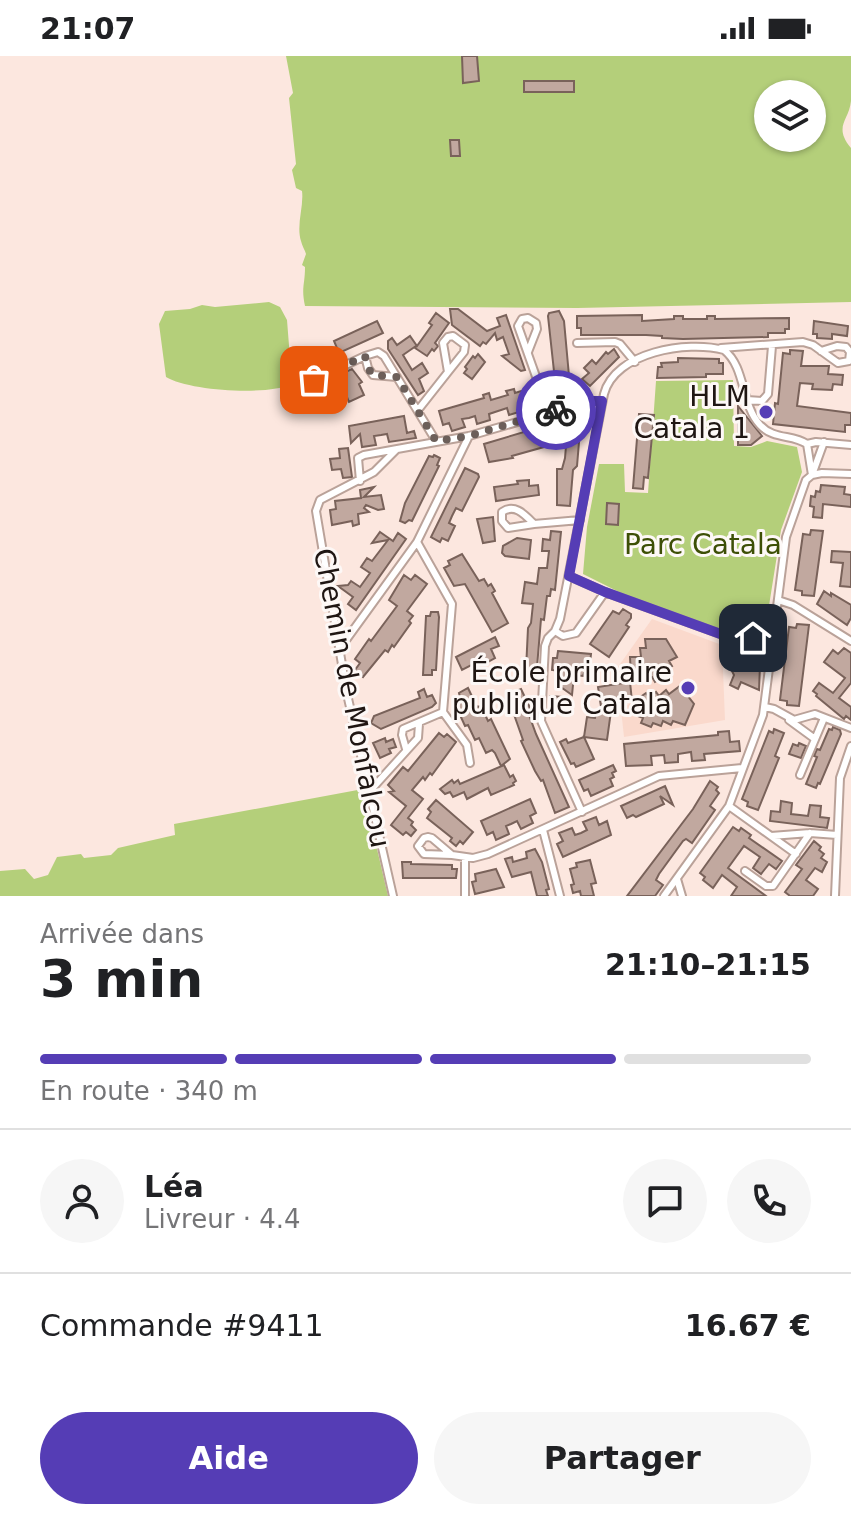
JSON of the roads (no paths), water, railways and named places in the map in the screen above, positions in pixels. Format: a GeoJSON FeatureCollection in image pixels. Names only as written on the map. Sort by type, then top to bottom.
{"type":"FeatureCollection","features":[{"type":"Feature","properties":{"kind":"street"},"geometry":{"type":"LineString","coordinates":[[528,352],[537,329],[536,323],[528,318],[522,319],[518,326],[549,413]]}},
{"type":"Feature","properties":{"kind":"street"},"geometry":{"type":"LineString","coordinates":[[418,410],[464,352],[465,345],[453,336],[443,343],[448,372]]}},
{"type":"Feature","properties":{"kind":"street"},"geometry":{"type":"LineString","coordinates":[[577,343],[615,342],[635,362]]}},
{"type":"Feature","properties":{"kind":"street"},"geometry":{"type":"LineString","coordinates":[[582,812],[541,721],[545,646],[555,631],[569,576],[602,401],[612,377],[652,352],[666,349],[772,346],[803,342],[821,351]]}},
{"type":"Feature","properties":{"kind":"street"},"geometry":{"type":"LineString","coordinates":[[747,400],[762,401],[768,394],[772,346]]}},
{"type":"Feature","properties":{"kind":"street"},"geometry":{"type":"LineString","coordinates":[[717,348],[731,357],[754,419],[770,434],[807,444],[851,445]]}},
{"type":"Feature","properties":{"kind":"street"},"geometry":{"type":"LineString","coordinates":[[314,380],[378,352],[436,441]]}},
{"type":"Feature","properties":{"kind":"street"},"geometry":{"type":"LineString","coordinates":[[365,356],[373,375],[397,377]]}},
{"type":"Feature","properties":{"kind":"street"},"geometry":{"type":"LineString","coordinates":[[396,450],[360,481],[358,458],[364,455],[469,436],[590,401],[602,401]]}},
{"type":"Feature","properties":{"kind":"street"},"geometry":{"type":"LineString","coordinates":[[338,651],[417,542],[469,436]]}},
{"type":"Feature","properties":{"kind":"street"},"geometry":{"type":"LineString","coordinates":[[812,475],[824,442]]}},
{"type":"Feature","properties":{"kind":"street"},"geometry":{"type":"LineString","coordinates":[[807,444],[812,475]]}},
{"type":"Feature","properties":{"kind":"street"},"geometry":{"type":"LineString","coordinates":[[664,896],[729,806],[765,707],[786,537],[806,480],[822,473],[851,474]]}},
{"type":"Feature","properties":{"kind":"street","name":"Chemin de Monfalcou"},"geometry":{"type":"LineString","coordinates":[[360,481],[320,500],[316,511],[338,651],[393,896]]}},
{"type":"Feature","properties":{"kind":"street"},"geometry":{"type":"LineString","coordinates":[[534,524],[517,509],[502,512],[502,521],[508,528],[580,520]]}},
{"type":"Feature","properties":{"kind":"street"},"geometry":{"type":"LineString","coordinates":[[417,542],[452,604],[443,712],[467,745],[470,763]]}},
{"type":"Feature","properties":{"kind":"street"},"geometry":{"type":"LineString","coordinates":[[569,576],[737,640],[772,660]]}},
{"type":"Feature","properties":{"kind":"street"},"geometry":{"type":"LineString","coordinates":[[555,631],[563,636],[576,633],[605,592]]}},
{"type":"Feature","properties":{"kind":"street"},"geometry":{"type":"LineString","coordinates":[[778,600],[793,605],[851,641]]}},
{"type":"Feature","properties":{"kind":"street"},"geometry":{"type":"LineString","coordinates":[[737,640],[753,638],[776,621]]}},
{"type":"Feature","properties":{"kind":"street"},"geometry":{"type":"LineString","coordinates":[[765,707],[774,709],[815,739]]}},
{"type":"Feature","properties":{"kind":"street"},"geometry":{"type":"LineString","coordinates":[[406,749],[402,732],[443,712]]}},
{"type":"Feature","properties":{"kind":"street"},"geometry":{"type":"LineString","coordinates":[[787,718],[794,720],[815,714],[851,728]]}},
{"type":"Feature","properties":{"kind":"street"},"geometry":{"type":"LineString","coordinates":[[800,775],[824,718]]}},
{"type":"Feature","properties":{"kind":"street"},"geometry":{"type":"LineString","coordinates":[[369,792],[418,738],[419,724]]}},
{"type":"Feature","properties":{"kind":"street"},"geometry":{"type":"LineString","coordinates":[[835,896],[840,778],[851,746]]}},
{"type":"Feature","properties":{"kind":"street"},"geometry":{"type":"LineString","coordinates":[[452,855],[432,838],[424,838],[418,843],[419,850],[424,854],[481,857],[659,776],[742,768]]}},
{"type":"Feature","properties":{"kind":"street"},"geometry":{"type":"LineString","coordinates":[[729,806],[796,854]]}},
{"type":"Feature","properties":{"kind":"street"},"geometry":{"type":"LineString","coordinates":[[543,830],[560,896]]}},
{"type":"Feature","properties":{"kind":"street"},"geometry":{"type":"LineString","coordinates":[[745,871],[766,886],[773,886],[810,833]]}},
{"type":"Feature","properties":{"kind":"street"},"geometry":{"type":"LineString","coordinates":[[768,835],[837,835]]}},
{"type":"Feature","properties":{"kind":"street"},"geometry":{"type":"LineString","coordinates":[[465,858],[465,896]]}},
{"type":"Feature","properties":{"kind":"street"},"geometry":{"type":"LineString","coordinates":[[677,879],[682,896]]}},
{"type":"Feature","properties":{"kind":"place","name":"HLM Catala 1"},"geometry":{"type":"Point","coordinates":[766,412]}},
{"type":"Feature","properties":{"kind":"place","name":"École primaire publique Catala"},"geometry":{"type":"Point","coordinates":[688,688]}},
{"type":"Feature","properties":{"kind":"park label","name":"Parc Catala"},"geometry":{"type":"Point","coordinates":[703,544]}}]}
